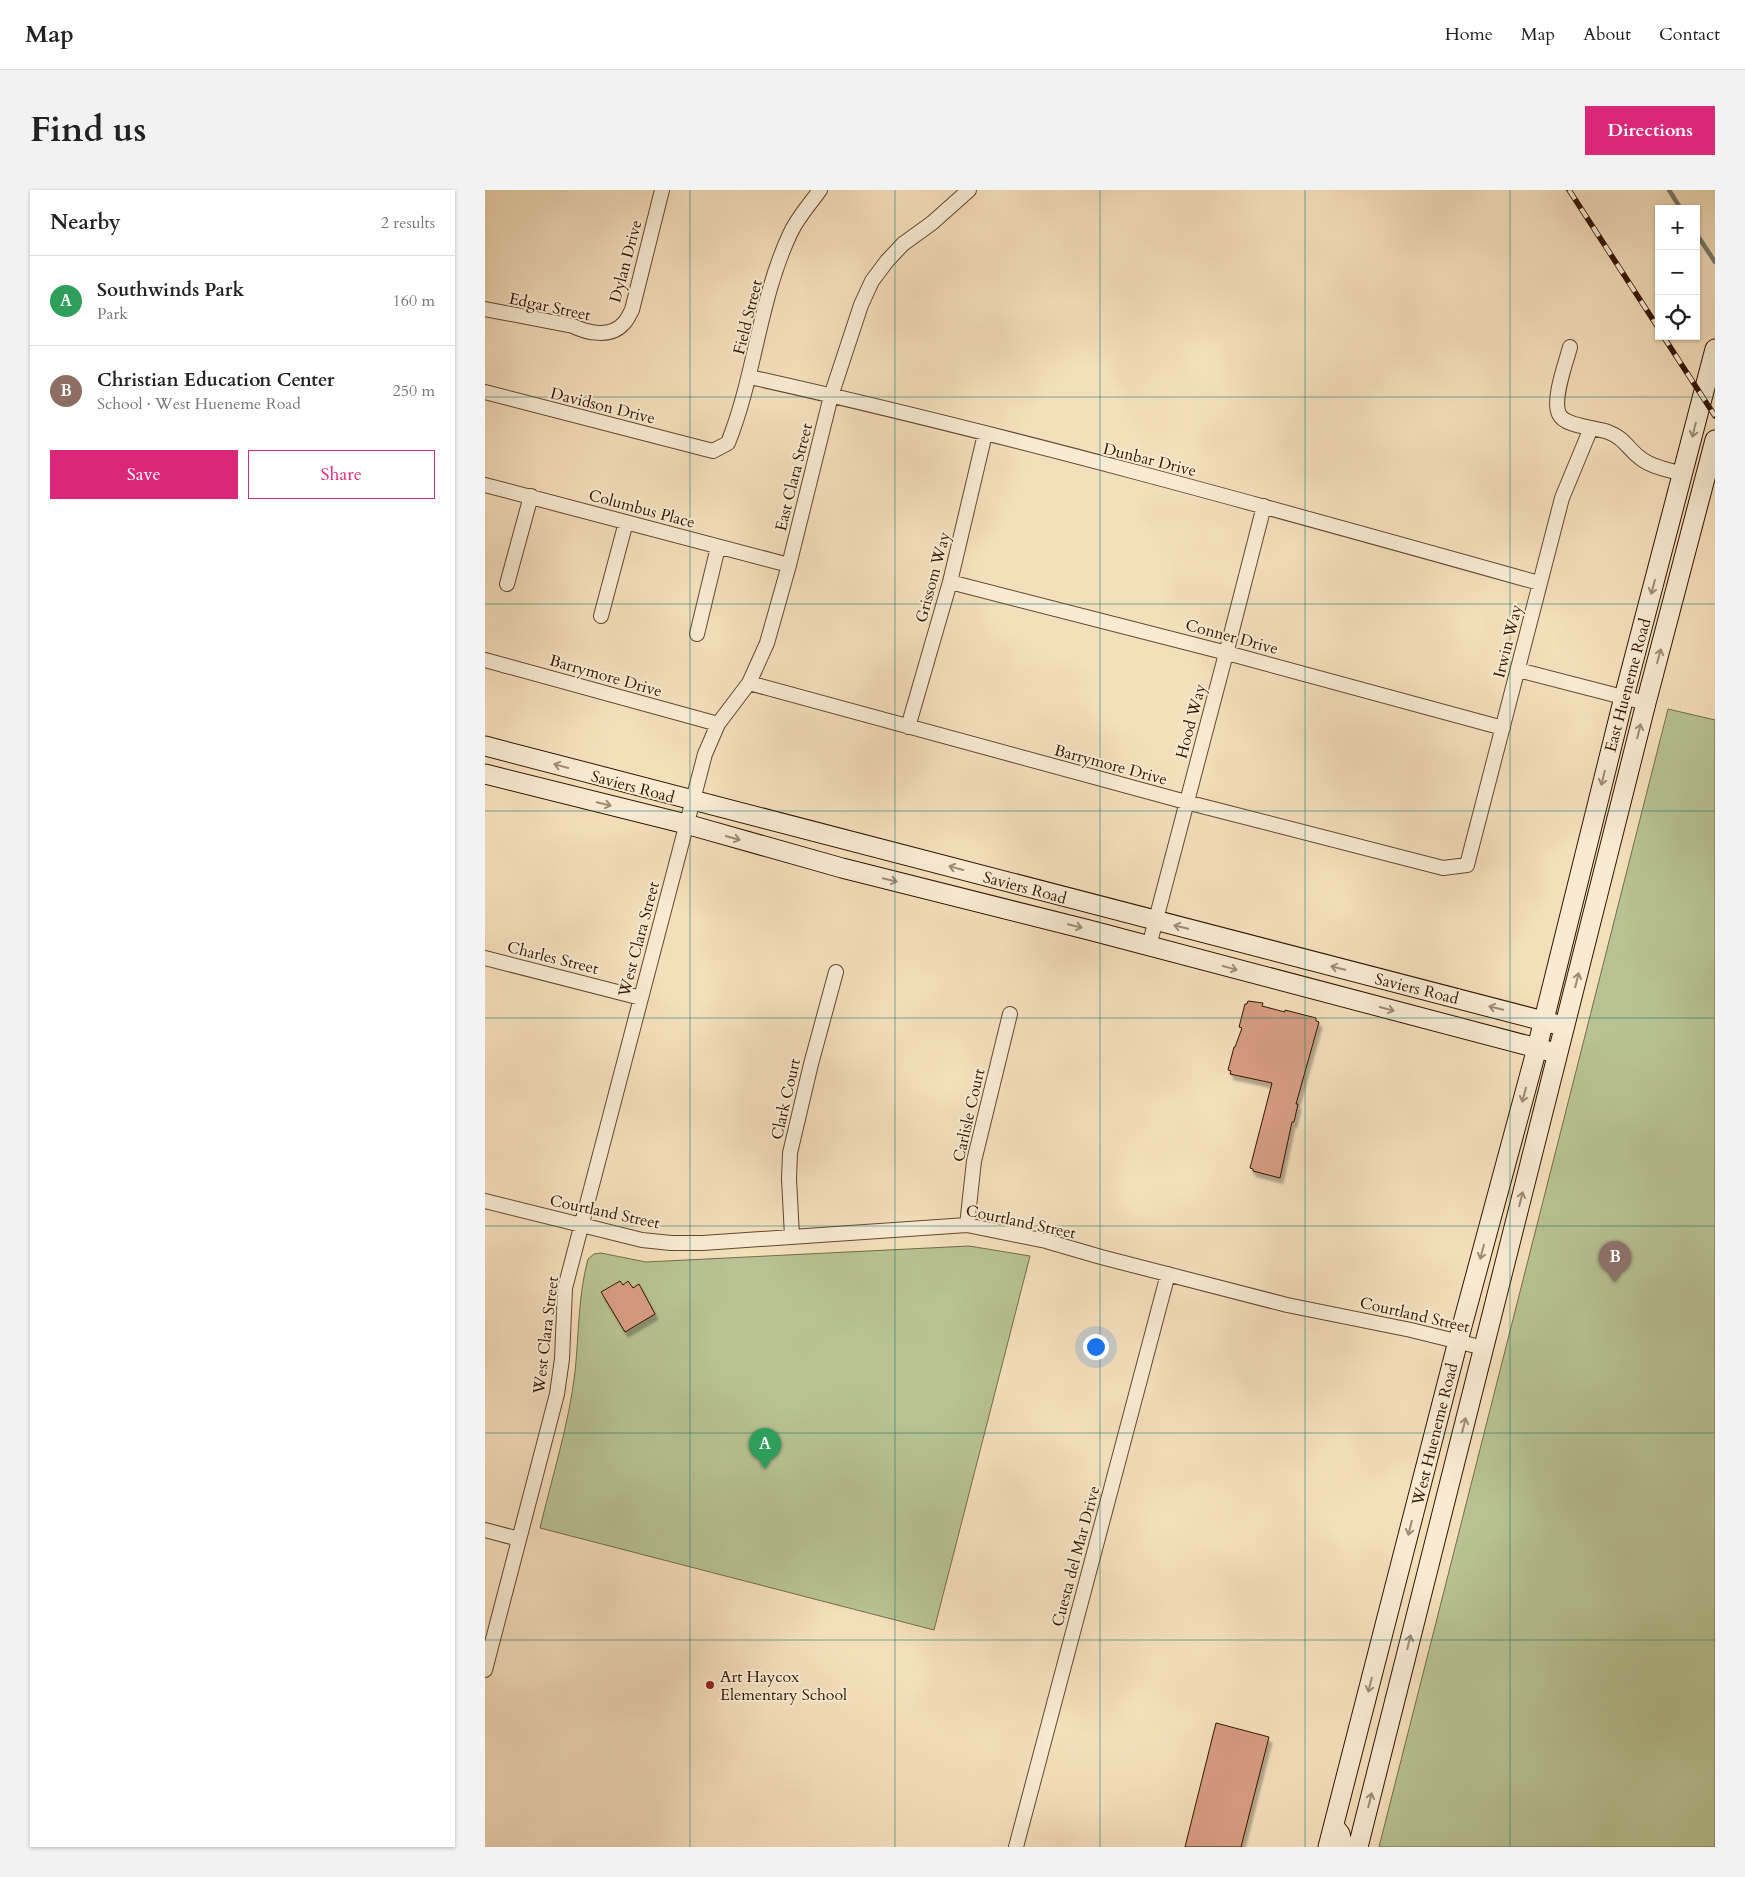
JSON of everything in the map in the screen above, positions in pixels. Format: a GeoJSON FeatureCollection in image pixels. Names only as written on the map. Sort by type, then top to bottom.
{"type":"FeatureCollection","features":[{"type":"Feature","properties":{"kind":"main road","name":"East Hueneme Road"},"geometry":{"type":"LineString","coordinates":[[1543,1021],[1623,697],[1715,349]]}},
{"type":"Feature","properties":{"kind":"main road","name":"East Hueneme Road"},"geometry":{"type":"LineString","coordinates":[[1566,1027],[1646,703],[1715,440]]}},
{"type":"Feature","properties":{"kind":"main road"},"geometry":{"type":"LineString","coordinates":[[1683,474],[1688,476],[1691,490],[1685,526],[1687,547]]}},
{"type":"Feature","properties":{"kind":"main road","name":"Saviers Road"},"geometry":{"type":"LineString","coordinates":[[485,746],[1566,1027]]}},
{"type":"Feature","properties":{"kind":"main road","name":"Saviers Road"},"geometry":{"type":"LineString","coordinates":[[485,774],[686,824],[842,868],[1149,946],[1558,1054]]}},
{"type":"Feature","properties":{"kind":"main road","name":"West Hueneme Road"},"geometry":{"type":"LineString","coordinates":[[1328,1847],[1458,1341],[1543,1021]]}},
{"type":"Feature","properties":{"kind":"main road","name":"West Hueneme Road"},"geometry":{"type":"LineString","coordinates":[[1358,1847],[1566,1027]]}},
{"type":"Feature","properties":{"kind":"main road"},"geometry":{"type":"LineString","coordinates":[[1334,1826],[1340,1834],[1343,1847]]}},
{"type":"Feature","properties":{"kind":"street","name":"Dylan Drive"},"geometry":{"type":"LineString","coordinates":[[608,332],[618,329],[624,324],[631,310],[662,190]]}},
{"type":"Feature","properties":{"kind":"street","name":"Field Street"},"geometry":{"type":"LineString","coordinates":[[713,451],[729,443],[739,417],[765,309],[787,241],[820,190]]}},
{"type":"Feature","properties":{"kind":"street","name":"East Clara Street"},"geometry":{"type":"LineString","coordinates":[[692,801],[705,754],[718,724],[749,683],[767,643],[789,565],[831,396],[861,305],[872,281],[887,261],[903,244],[932,223],[969,190]]}},
{"type":"Feature","properties":{"kind":"street","name":"Edgar Street"},"geometry":{"type":"LineString","coordinates":[[485,309],[573,326],[585,332],[608,332]]}},
{"type":"Feature","properties":{"kind":"street"},"geometry":{"type":"LineString","coordinates":[[1570,347],[1558,396],[1558,410],[1562,418],[1568,422],[1607,432],[1624,441],[1648,464],[1683,474]]}},
{"type":"Feature","properties":{"kind":"street","name":"Dunbar Drive"},"geometry":{"type":"LineString","coordinates":[[750,377],[985,434],[1264,506],[1539,583]]}},
{"type":"Feature","properties":{"kind":"street","name":"Davidson Drive"},"geometry":{"type":"LineString","coordinates":[[485,392],[713,451]]}},
{"type":"Feature","properties":{"kind":"street","name":"Irwin Way"},"geometry":{"type":"LineString","coordinates":[[1467,865],[1562,498],[1591,428]]}},
{"type":"Feature","properties":{"kind":"street","name":"Grissom Way"},"geometry":{"type":"LineString","coordinates":[[908,727],[950,582],[985,434]]}},
{"type":"Feature","properties":{"kind":"street","name":"Columbus Place"},"geometry":{"type":"LineString","coordinates":[[485,485],[789,565]]}},
{"type":"Feature","properties":{"kind":"street"},"geometry":{"type":"LineString","coordinates":[[507,584],[531,496]]}},
{"type":"Feature","properties":{"kind":"street","name":"Hood Way"},"geometry":{"type":"LineString","coordinates":[[1149,946],[1264,506]]}},
{"type":"Feature","properties":{"kind":"street"},"geometry":{"type":"LineString","coordinates":[[601,616],[627,522]]}},
{"type":"Feature","properties":{"kind":"street"},"geometry":{"type":"LineString","coordinates":[[697,634],[718,547]]}},
{"type":"Feature","properties":{"kind":"street","name":"Conner Drive"},"geometry":{"type":"LineString","coordinates":[[950,582],[1227,653],[1503,728]]}},
{"type":"Feature","properties":{"kind":"street","name":"Barrymore Drive"},"geometry":{"type":"LineString","coordinates":[[485,660],[718,724]]}},
{"type":"Feature","properties":{"kind":"street"},"geometry":{"type":"LineString","coordinates":[[1518,670],[1646,703]]}},
{"type":"Feature","properties":{"kind":"street","name":"Barrymore Drive"},"geometry":{"type":"LineString","coordinates":[[749,683],[1186,802],[1443,868],[1467,865]]}},
{"type":"Feature","properties":{"kind":"street","name":"West Clara Street"},"geometry":{"type":"LineString","coordinates":[[485,1670],[557,1394],[562,1359],[565,1288],[692,801]]}},
{"type":"Feature","properties":{"kind":"street","name":"Charles Street"},"geometry":{"type":"LineString","coordinates":[[485,958],[641,998]]}},
{"type":"Feature","properties":{"kind":"street","name":"Clark Court"},"geometry":{"type":"LineString","coordinates":[[793,1236],[789,1179],[791,1153],[811,1064],[836,972]]}},
{"type":"Feature","properties":{"kind":"street","name":"Carlisle Court"},"geometry":{"type":"LineString","coordinates":[[967,1225],[974,1161],[1010,1014]]}},
{"type":"Feature","properties":{"kind":"street","name":"Courtland Street"},"geometry":{"type":"LineString","coordinates":[[485,1201],[641,1240],[671,1243],[703,1243],[967,1225],[1046,1241],[1287,1305],[1411,1330],[1484,1348]]}},
{"type":"Feature","properties":{"kind":"street","name":"Cuesta del Mar Drive"},"geometry":{"type":"LineString","coordinates":[[1016,1847],[1168,1274]]}},
{"type":"Feature","properties":{"kind":"street"},"geometry":{"type":"LineString","coordinates":[[485,1530],[519,1539]]}},
{"type":"Feature","properties":{"kind":"green space"},"geometry":{"type":"Polygon","coordinates":[[[1668,709],[1715,720],[1715,1847],[1379,1847],[1668,709]]]}},
{"type":"Feature","properties":{"kind":"green space"},"geometry":{"type":"Polygon","coordinates":[[[969,1246],[1030,1256],[934,1630],[540,1528],[569,1411],[575,1372],[582,1287],[588,1259],[594,1254],[601,1253],[646,1262],[969,1246]]]}},
{"type":"Feature","properties":{"kind":"building"},"geometry":{"type":"Polygon","coordinates":[[[1248,1001],[1263,1003],[1262,1006],[1285,1012],[1285,1010],[1316,1018],[1316,1021],[1319,1022],[1296,1104],[1298,1104],[1294,1122],[1292,1122],[1280,1178],[1253,1171],[1250,1168],[1272,1083],[1230,1074],[1231,1071],[1228,1070],[1234,1047],[1242,1028],[1239,1027],[1245,1004],[1248,1001]]]}},
{"type":"Feature","properties":{"kind":"building"},"geometry":{"type":"Polygon","coordinates":[[[620,1281],[623,1285],[628,1281],[633,1288],[639,1284],[655,1314],[625,1332],[601,1292],[620,1281]]]}},
{"type":"Feature","properties":{"kind":"building"},"geometry":{"type":"Polygon","coordinates":[[[1216,1723],[1269,1737],[1241,1847],[1185,1847],[1216,1723]]]}},
{"type":"Feature","properties":{"kind":"waterway"},"geometry":{"type":"LineString","coordinates":[[1669,190],[1678,205]]}},
{"type":"Feature","properties":{"kind":"waterway"},"geometry":{"type":"LineString","coordinates":[[1700,239],[1715,262]]}},
{"type":"Feature","properties":{"kind":"railway"},"geometry":{"type":"LineString","coordinates":[[1569,190],[1655,323]]}},
{"type":"Feature","properties":{"kind":"railway"},"geometry":{"type":"LineString","coordinates":[[1666,340],[1715,416]]}},
{"type":"Feature","properties":{"kind":"place","name":"Christian Education Center"},"geometry":{"type":"Point","coordinates":[1615,1282]}},
{"type":"Feature","properties":{"kind":"place","name":"Southwinds Park"},"geometry":{"type":"Point","coordinates":[765,1469]}},
{"type":"Feature","properties":{"kind":"place","name":"Art Haycox Elementary School"},"geometry":{"type":"Point","coordinates":[710,1685]}}]}
